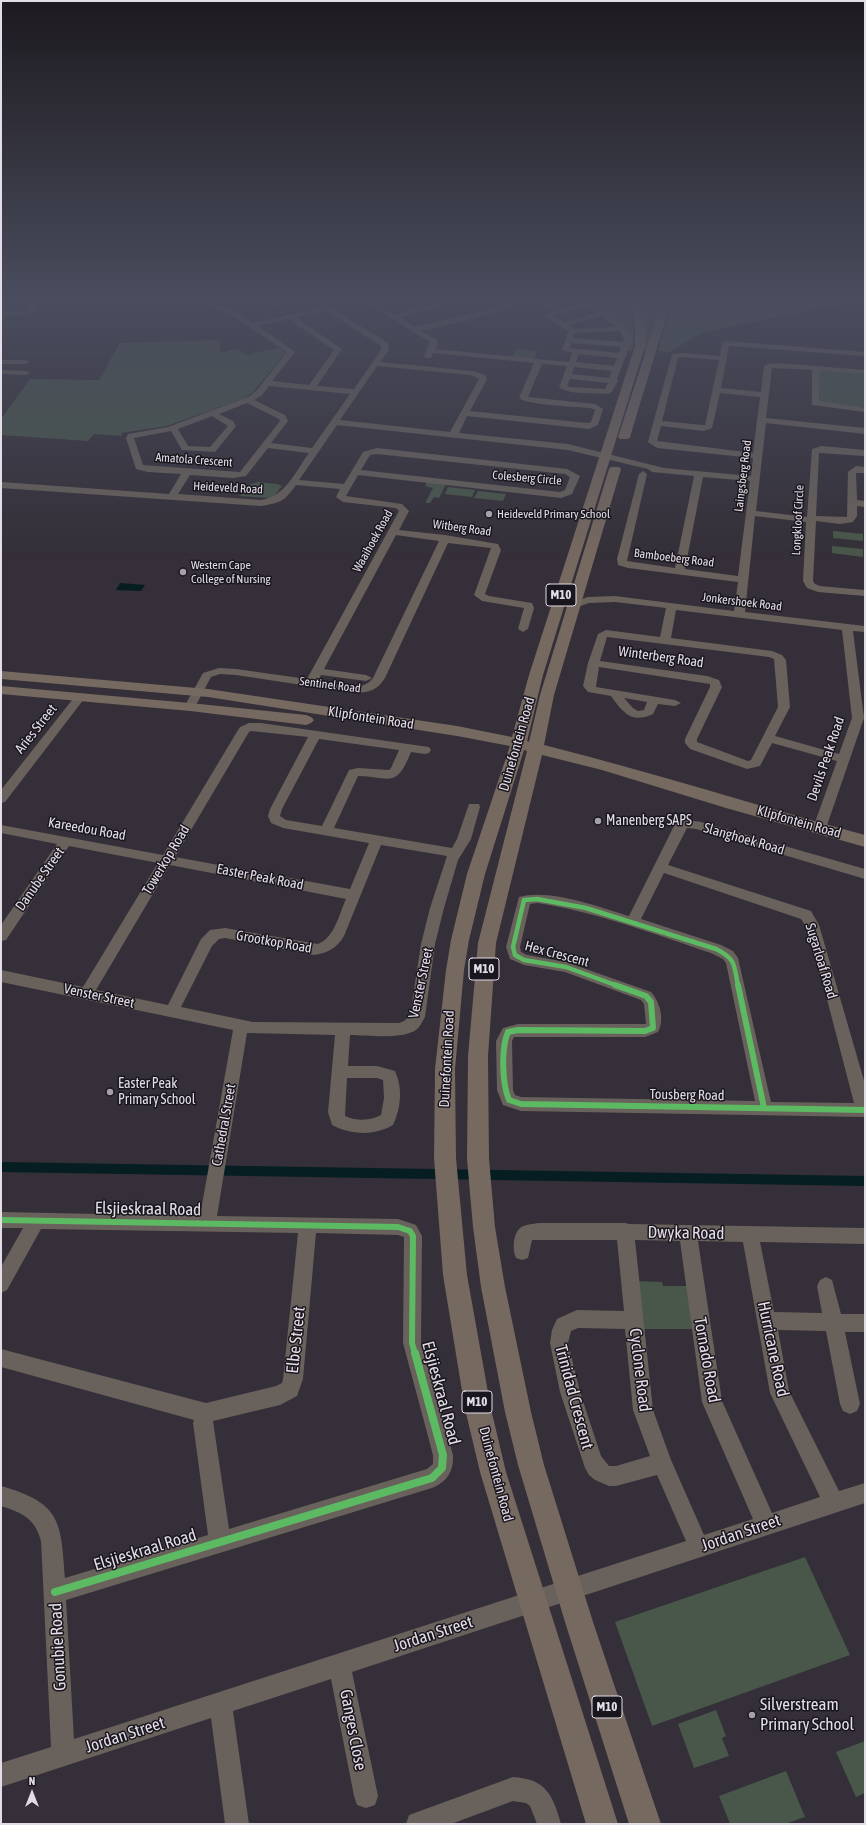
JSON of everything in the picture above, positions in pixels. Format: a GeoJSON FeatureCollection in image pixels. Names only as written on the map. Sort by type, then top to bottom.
{"type":"FeatureCollection","features":[{"type":"Feature","properties":{"kind":"main road","name":"Duinefontein Road"},"geometry":{"type":"LineString","coordinates":[[602,1824],[493,1472],[478,1409],[456,1286],[446,1158],[445,1069],[455,970],[460,940],[476,874],[547,695],[582,581],[630,386]]}},
{"type":"Feature","properties":{"kind":"main road","name":"Duinefontein Road"},"geometry":{"type":"LineString","coordinates":[[637,386],[536,675],[525,752],[487,943],[478,1049],[478,1159],[484,1227],[489,1260],[518,1412],[531,1465],[645,1824]]}},
{"type":"Feature","properties":{"kind":"main road","name":"Klipfontein Road"},"geometry":{"type":"LineString","coordinates":[[1,675],[198,692],[402,722],[732,804],[865,841]]}},
{"type":"Feature","properties":{"kind":"main road","name":"Klipfontein Road"},"geometry":{"type":"LineString","coordinates":[[1,690],[190,707],[374,730],[525,752]]}},
{"type":"Feature","properties":{"kind":"street"},"geometry":{"type":"LineString","coordinates":[[212,413],[230,422],[232,426],[212,450],[185,448],[173,428],[212,413],[248,400],[259,393],[264,386]]}},
{"type":"Feature","properties":{"kind":"street"},"geometry":{"type":"LineString","coordinates":[[295,386],[356,392]]}},
{"type":"Feature","properties":{"kind":"street","name":"Heideveld Road"},"geometry":{"type":"LineString","coordinates":[[1,485],[268,503],[281,498],[360,386]]}},
{"type":"Feature","properties":{"kind":"street"},"geometry":{"type":"LineString","coordinates":[[453,435],[479,386]]}},
{"type":"Feature","properties":{"kind":"street"},"geometry":{"type":"LineString","coordinates":[[464,413],[587,426],[594,424],[599,410],[597,407],[523,398],[528,386]]}},
{"type":"Feature","properties":{"kind":"street"},"geometry":{"type":"LineString","coordinates":[[562,386],[564,388],[606,392],[610,391],[612,386]]}},
{"type":"Feature","properties":{"kind":"street"},"geometry":{"type":"LineString","coordinates":[[667,386],[652,442],[655,445],[758,456]]}},
{"type":"Feature","properties":{"kind":"street"},"geometry":{"type":"LineString","coordinates":[[657,423],[709,427],[717,386]]}},
{"type":"Feature","properties":{"kind":"street","name":"Laingsberg Road"},"geometry":{"type":"LineString","coordinates":[[739,614],[765,386]]}},
{"type":"Feature","properties":{"kind":"street"},"geometry":{"type":"LineString","coordinates":[[815,386],[815,404],[821,406],[865,410]]}},
{"type":"Feature","properties":{"kind":"street"},"geometry":{"type":"LineString","coordinates":[[716,390],[764,395]]}},
{"type":"Feature","properties":{"kind":"street","name":"Amatola Crescent"},"geometry":{"type":"LineString","coordinates":[[173,428],[131,436],[130,438],[140,468],[187,472],[242,474],[284,422],[284,419],[248,400]]}},
{"type":"Feature","properties":{"kind":"street"},"geometry":{"type":"LineString","coordinates":[[762,420],[865,431]]}},
{"type":"Feature","properties":{"kind":"street"},"geometry":{"type":"LineString","coordinates":[[335,422],[453,435],[521,450],[546,445],[612,459],[636,467],[755,479]]}},
{"type":"Feature","properties":{"kind":"street"},"geometry":{"type":"LineString","coordinates":[[266,445],[315,451]]}},
{"type":"Feature","properties":{"kind":"street","name":"Longkloof Circle"},"geometry":{"type":"LineString","coordinates":[[865,454],[822,449],[815,450],[809,584],[818,589],[865,593]]}},
{"type":"Feature","properties":{"kind":"street"},"geometry":{"type":"LineString","coordinates":[[513,466],[521,450]]}},
{"type":"Feature","properties":{"kind":"street","name":"Colesberg Circle"},"geometry":{"type":"LineString","coordinates":[[370,451],[513,466],[567,472],[573,474],[574,477],[569,492],[561,495],[355,472],[366,454],[370,451]]}},
{"type":"Feature","properties":{"kind":"street"},"geometry":{"type":"LineString","coordinates":[[751,513],[848,521],[852,516],[852,502],[855,485],[853,470],[865,470]]}},
{"type":"Feature","properties":{"kind":"street"},"geometry":{"type":"LineString","coordinates":[[172,497],[187,472]]}},
{"type":"Feature","properties":{"kind":"street"},"geometry":{"type":"LineString","coordinates":[[293,482],[346,487],[355,472]]}},
{"type":"Feature","properties":{"kind":"street"},"geometry":{"type":"LineString","coordinates":[[680,572],[699,473]]}},
{"type":"Feature","properties":{"kind":"street","name":"Bamboeberg Road"},"geometry":{"type":"LineString","coordinates":[[644,474],[622,562],[628,565],[743,580]]}},
{"type":"Feature","properties":{"kind":"street","name":"Waaihoek Road"},"geometry":{"type":"LineString","coordinates":[[311,683],[404,511],[403,508],[397,506],[343,499],[340,496],[346,487]]}},
{"type":"Feature","properties":{"kind":"street"},"geometry":{"type":"LineString","coordinates":[[852,502],[865,504]]}},
{"type":"Feature","properties":{"kind":"street","name":"Witberg Road"},"geometry":{"type":"LineString","coordinates":[[392,532],[489,544],[496,547],[479,595],[486,599],[528,605],[529,608],[523,629]]}},
{"type":"Feature","properties":{"kind":"street","name":"Sentinel Road"},"geometry":{"type":"LineString","coordinates":[[190,707],[207,675],[219,671],[236,672],[359,690],[368,689],[377,682],[444,538]]}},
{"type":"Feature","properties":{"kind":"street","name":"Jonkershoek Road"},"geometry":{"type":"LineString","coordinates":[[582,581],[590,591],[616,599],[865,629]]}},
{"type":"Feature","properties":{"kind":"street","name":"Jonkershoek Road"},"geometry":{"type":"LineString","coordinates":[[575,605],[588,600],[616,599]]}},
{"type":"Feature","properties":{"kind":"street"},"geometry":{"type":"LineString","coordinates":[[665,639],[672,606]]}},
{"type":"Feature","properties":{"kind":"street","name":"Devils Peak Road"},"geometry":{"type":"LineString","coordinates":[[820,828],[843,759],[861,722],[858,715],[847,628]]}},
{"type":"Feature","properties":{"kind":"street","name":"Winterberg Road"},"geometry":{"type":"LineString","coordinates":[[606,633],[665,639],[772,654],[778,657],[780,660],[784,702],[758,761],[751,765],[694,746],[691,743],[691,739],[716,687],[715,682],[707,679],[594,663],[602,636],[606,633]]}},
{"type":"Feature","properties":{"kind":"street"},"geometry":{"type":"LineString","coordinates":[[594,663],[589,684],[590,689],[597,692],[675,703]]}},
{"type":"Feature","properties":{"kind":"street"},"geometry":{"type":"LineString","coordinates":[[317,671],[366,678]]}},
{"type":"Feature","properties":{"kind":"street"},"geometry":{"type":"LineString","coordinates":[[615,694],[627,710],[639,715],[649,712],[654,700]]}},
{"type":"Feature","properties":{"kind":"street","name":"Aries Street"},"geometry":{"type":"LineString","coordinates":[[1,799],[80,697]]}},
{"type":"Feature","properties":{"kind":"street","name":"Towerkop Road"},"geometry":{"type":"LineString","coordinates":[[87,994],[241,734],[247,728],[261,727],[315,735]]}},
{"type":"Feature","properties":{"kind":"street"},"geometry":{"type":"LineString","coordinates":[[425,750],[315,735],[276,809],[274,819],[283,824],[454,853]]}},
{"type":"Feature","properties":{"kind":"street"},"geometry":{"type":"LineString","coordinates":[[769,738],[843,759]]}},
{"type":"Feature","properties":{"kind":"street"},"geometry":{"type":"LineString","coordinates":[[326,831],[353,774],[359,772],[392,774],[396,770],[406,748]]}},
{"type":"Feature","properties":{"kind":"street","name":"Venster Street"},"geometry":{"type":"LineString","coordinates":[[1,976],[253,1028],[405,1029],[411,1026],[415,1020],[428,944],[437,908],[454,853],[464,839],[474,807]]}},
{"type":"Feature","properties":{"kind":"street","name":"Slanghoek Road"},"geometry":{"type":"LineString","coordinates":[[633,922],[681,826],[689,824],[865,874]]}},
{"type":"Feature","properties":{"kind":"street","name":"Kareedou Road"},"geometry":{"type":"LineString","coordinates":[[1,829],[167,860]]}},
{"type":"Feature","properties":{"kind":"street","name":"Grootkop Road"},"geometry":{"type":"LineString","coordinates":[[172,1011],[211,936],[215,934],[225,933],[308,949],[324,948],[331,944],[337,936],[377,840]]}},
{"type":"Feature","properties":{"kind":"street","name":"Danube Street"},"geometry":{"type":"LineString","coordinates":[[1,936],[66,841]]}},
{"type":"Feature","properties":{"kind":"street","name":"Easter Peak Road"},"geometry":{"type":"LineString","coordinates":[[167,860],[353,895]]}},
{"type":"Feature","properties":{"kind":"street","name":"Sugarloaf Road"},"geometry":{"type":"LineString","coordinates":[[660,867],[806,915],[812,925],[864,1110]]}},
{"type":"Feature","properties":{"kind":"street","name":"Hex Crescent"},"geometry":{"type":"LineString","coordinates":[[509,1100],[505,1090],[504,1041],[508,1032],[518,1030],[645,1031],[653,1028],[654,1025],[651,1002],[646,996],[566,966],[524,960],[515,955],[513,947],[524,900],[536,898],[571,904],[633,922],[716,949],[723,952],[730,958],[733,962],[764,1108]]}},
{"type":"Feature","properties":{"kind":"street","name":"Cathedral Street"},"geometry":{"type":"LineString","coordinates":[[207,1224],[241,1025]]}},
{"type":"Feature","properties":{"kind":"street"},"geometry":{"type":"LineString","coordinates":[[340,1072],[343,1028]]}},
{"type":"Feature","properties":{"kind":"street","name":"Tousberg Road"},"geometry":{"type":"LineString","coordinates":[[509,1100],[521,1104],[864,1110]]}},
{"type":"Feature","properties":{"kind":"street","name":"Elsjieskraal Road"},"geometry":{"type":"LineString","coordinates":[[1,1220],[398,1227],[410,1231],[413,1236],[412,1343],[443,1455],[443,1468],[439,1474],[432,1478],[55,1592]]}},
{"type":"Feature","properties":{"kind":"street"},"geometry":{"type":"LineString","coordinates":[[1,1284],[36,1221]]}},
{"type":"Feature","properties":{"kind":"street","name":"Elbe Street"},"geometry":{"type":"LineString","coordinates":[[1,1358],[206,1413],[280,1395],[290,1389],[293,1379],[308,1226]]}},
{"type":"Feature","properties":{"kind":"street","name":"Dwyka Road"},"geometry":{"type":"LineString","coordinates":[[522,1252],[524,1237],[527,1233],[533,1232],[625,1231],[865,1236]]}},
{"type":"Feature","properties":{"kind":"street","name":"Cyclone Road"},"geometry":{"type":"LineString","coordinates":[[625,1231],[643,1410],[662,1463],[699,1547]]}},
{"type":"Feature","properties":{"kind":"street","name":"Tornado Road"},"geometry":{"type":"LineString","coordinates":[[688,1233],[712,1402],[766,1524]]}},
{"type":"Feature","properties":{"kind":"street","name":"Hurricane Road"},"geometry":{"type":"LineString","coordinates":[[750,1234],[780,1393],[833,1502]]}},
{"type":"Feature","properties":{"kind":"street"},"geometry":{"type":"LineString","coordinates":[[826,1286],[850,1404]]}},
{"type":"Feature","properties":{"kind":"street","name":"Trinidad Crescent"},"geometry":{"type":"LineString","coordinates":[[634,1320],[577,1319],[571,1321],[561,1330],[559,1343],[581,1429],[592,1461],[596,1468],[609,1476],[616,1476],[662,1463]]}},
{"type":"Feature","properties":{"kind":"street"},"geometry":{"type":"LineString","coordinates":[[766,1321],[865,1323]]}},
{"type":"Feature","properties":{"kind":"street"},"geometry":{"type":"LineString","coordinates":[[206,1413],[203,1423],[220,1542]]}},
{"type":"Feature","properties":{"kind":"street","name":"Jordan Street"},"geometry":{"type":"LineString","coordinates":[[1,1775],[534,1602],[833,1502],[865,1493]]}},
{"type":"Feature","properties":{"kind":"street","name":"Gonubie Road"},"geometry":{"type":"LineString","coordinates":[[1,1496],[37,1510],[50,1528],[55,1592],[63,1755]]}},
{"type":"Feature","properties":{"kind":"street","name":"Ganges Close"},"geometry":{"type":"LineString","coordinates":[[340,1664],[366,1796]]}},
{"type":"Feature","properties":{"kind":"street"},"geometry":{"type":"LineString","coordinates":[[221,1704],[237,1824]]}},
{"type":"Feature","properties":{"kind":"street"},"geometry":{"type":"LineString","coordinates":[[418,1824],[513,1790],[523,1789],[540,1797],[549,1824]]}},
{"type":"Feature","properties":{"kind":"shaded area"},"geometry":{"type":"Polygon","coordinates":[[[25,386],[258,386],[252,393],[244,398],[167,426],[121,433],[122,436],[94,434],[88,441],[1,435],[1,419],[25,386]]]}},
{"type":"Feature","properties":{"kind":"shaded area"},"geometry":{"type":"Polygon","coordinates":[[[819,386],[865,386],[865,408],[825,404],[819,401],[819,386]]]}},
{"type":"Feature","properties":{"kind":"shaded area"},"geometry":{"type":"Polygon","coordinates":[[[257,482],[282,486],[275,495],[270,498],[239,496],[246,491],[249,485],[257,482]]]}},
{"type":"Feature","properties":{"kind":"shaded area"},"geometry":{"type":"Polygon","coordinates":[[[427,482],[446,484],[439,498],[434,497],[430,503],[425,503],[433,488],[425,486],[427,482]]]}},
{"type":"Feature","properties":{"kind":"shaded area"},"geometry":{"type":"Polygon","coordinates":[[[448,487],[475,490],[472,497],[445,494],[448,487]]]}},
{"type":"Feature","properties":{"kind":"shaded area"},"geometry":{"type":"Polygon","coordinates":[[[478,491],[506,494],[503,501],[474,498],[478,491]]]}},
{"type":"Feature","properties":{"kind":"shaded area"},"geometry":{"type":"Polygon","coordinates":[[[833,531],[863,534],[863,541],[833,538],[833,531]]]}},
{"type":"Feature","properties":{"kind":"shaded area"},"geometry":{"type":"Polygon","coordinates":[[[832,546],[863,549],[863,557],[832,553],[832,546]]]}},
{"type":"Feature","properties":{"kind":"shaded area"},"geometry":{"type":"Polygon","coordinates":[[[120,583],[145,585],[141,591],[116,590],[120,583]]]}},
{"type":"Feature","properties":{"kind":"shaded area"},"geometry":{"type":"Polygon","coordinates":[[[636,1281],[662,1282],[663,1286],[688,1286],[695,1329],[642,1329],[636,1281]]]}},
{"type":"Feature","properties":{"kind":"shaded area"},"geometry":{"type":"Polygon","coordinates":[[[805,1557],[850,1655],[652,1726],[615,1622],[805,1557]]]}},
{"type":"Feature","properties":{"kind":"shaded area"},"geometry":{"type":"Polygon","coordinates":[[[716,1710],[726,1736],[722,1738],[729,1756],[694,1768],[678,1724],[716,1710]]]}},
{"type":"Feature","properties":{"kind":"shaded area"},"geometry":{"type":"Polygon","coordinates":[[[865,1741],[865,1793],[856,1797],[836,1752],[865,1741]]]}},
{"type":"Feature","properties":{"kind":"shaded area"},"geometry":{"type":"Polygon","coordinates":[[[786,1771],[805,1817],[785,1824],[730,1824],[719,1796],[786,1771]]]}},
{"type":"Feature","properties":{"kind":"waterway"},"geometry":{"type":"LineString","coordinates":[[1,1167],[865,1181]]}},
{"type":"Feature","properties":{"kind":"cycle path"},"geometry":{"type":"LineString","coordinates":[[764,1108],[733,962],[728,955],[716,949],[677,936],[586,908],[537,899],[524,900],[513,947],[515,955],[524,960],[566,967],[646,996],[651,1002],[654,1025],[653,1028],[645,1031],[518,1030],[508,1032],[504,1041],[505,1090],[509,1100],[521,1104],[865,1110]]}},
{"type":"Feature","properties":{"kind":"cycle path"},"geometry":{"type":"LineString","coordinates":[[1,1220],[398,1227],[410,1231],[413,1236],[412,1343],[443,1455],[443,1466],[438,1473],[432,1478],[55,1592]]}},
{"type":"Feature","properties":{"kind":"place","name":"Heideveld Primary School"},"geometry":{"type":"Point","coordinates":[489,514]}},
{"type":"Feature","properties":{"kind":"place","name":"Western Cape College of Nursing"},"geometry":{"type":"Point","coordinates":[183,572]}},
{"type":"Feature","properties":{"kind":"place","name":"Manenberg SAPS"},"geometry":{"type":"Point","coordinates":[598,821]}},
{"type":"Feature","properties":{"kind":"place","name":"Easter Peak Primary School"},"geometry":{"type":"Point","coordinates":[110,1092]}},
{"type":"Feature","properties":{"kind":"place","name":"Silverstream Primary School"},"geometry":{"type":"Point","coordinates":[752,1715]}}]}
